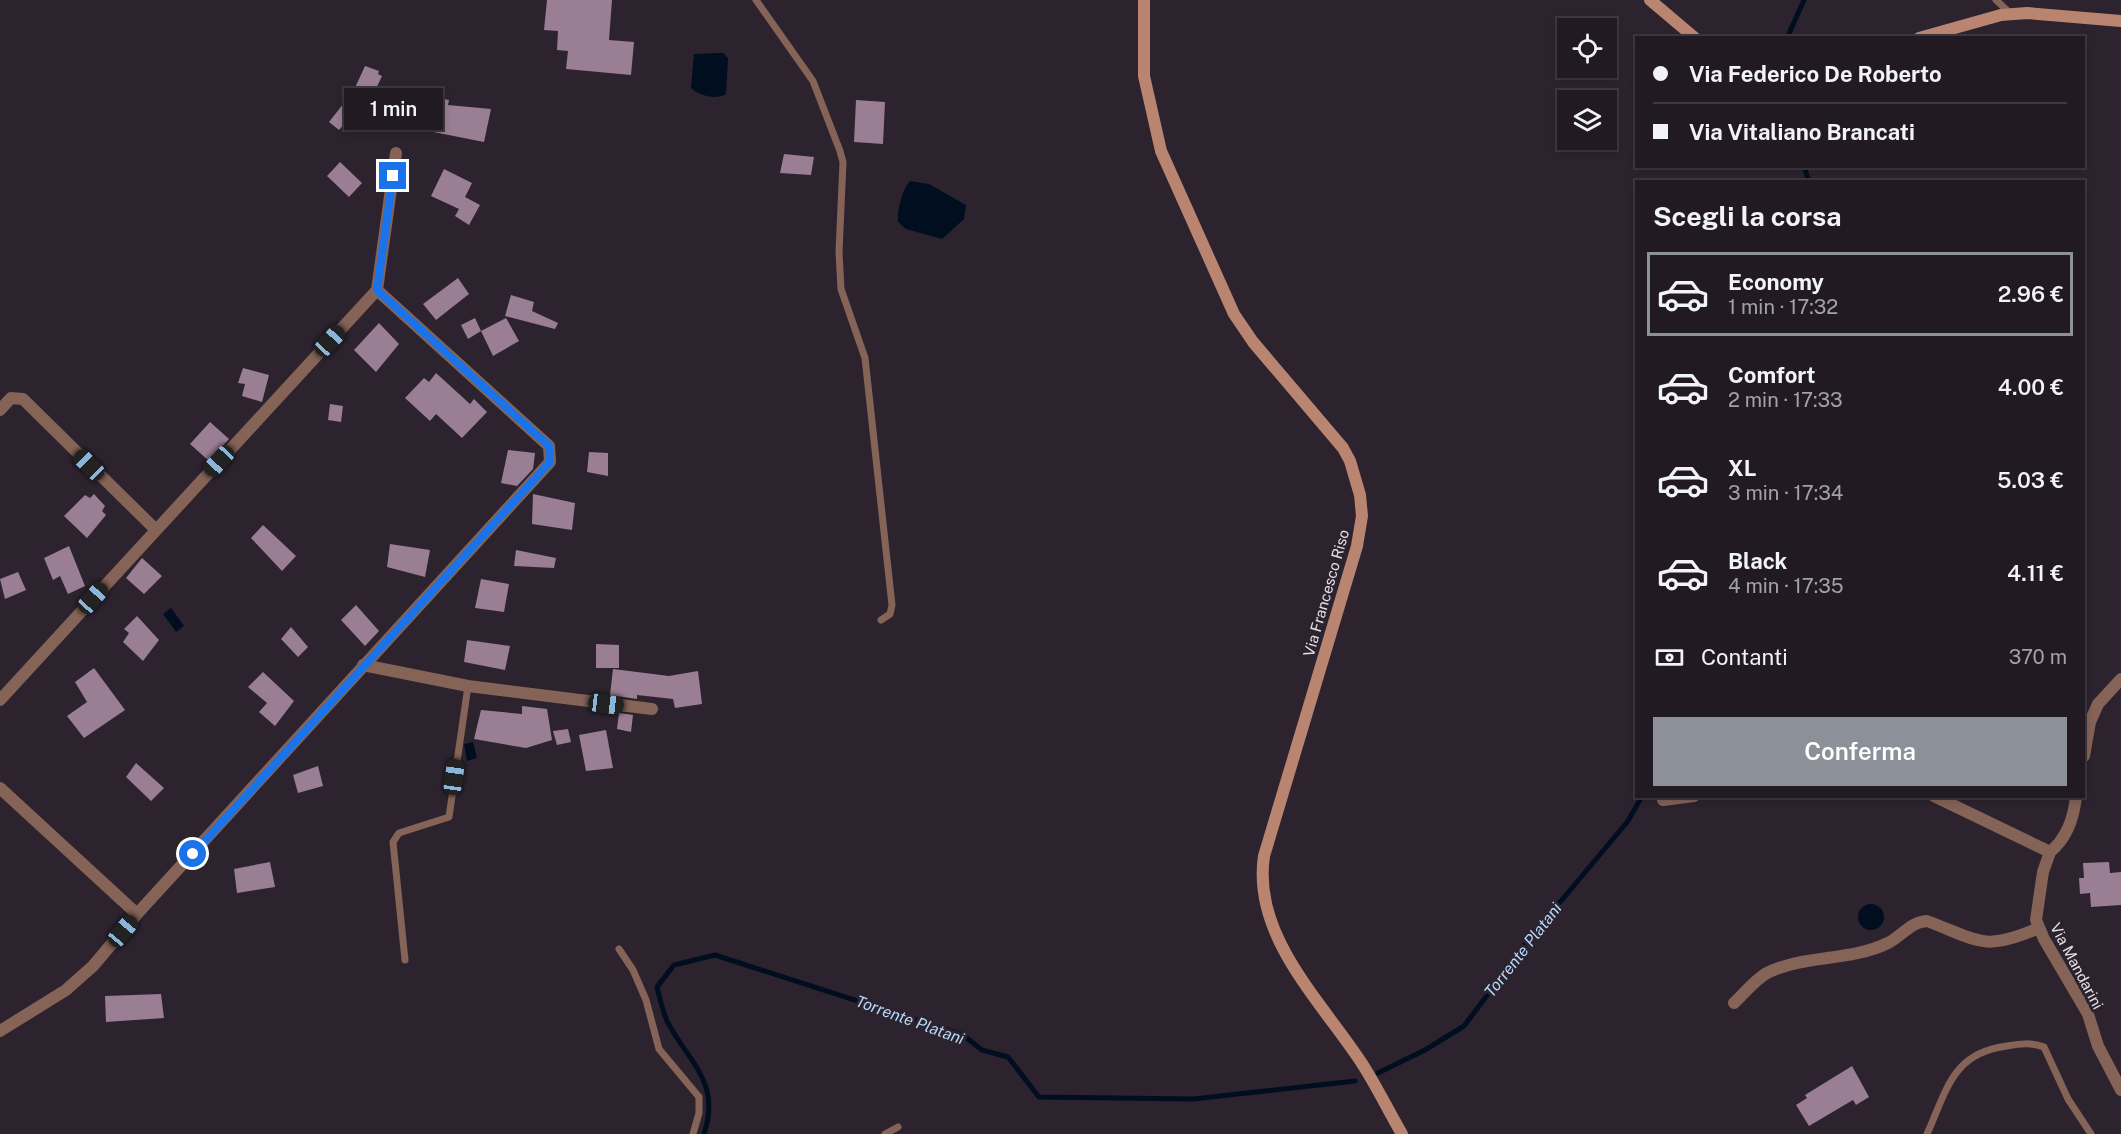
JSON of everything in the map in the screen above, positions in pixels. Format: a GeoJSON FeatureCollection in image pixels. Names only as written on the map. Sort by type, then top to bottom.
{"type":"FeatureCollection","features":[{"type":"Feature","properties":{"kind":"street","name":"Via Francesco Riso"},"geometry":{"type":"LineString","coordinates":[[1143,0],[1144,75],[1161,151],[1234,314],[1253,342],[1343,448],[1360,495],[1362,516],[1357,546],[1264,855],[1262,881],[1266,907],[1282,949],[1362,1064],[1402,1134]]}},
{"type":"Feature","properties":{"kind":"street"},"geometry":{"type":"LineString","coordinates":[[1650,0],[1693,36]]}},
{"type":"Feature","properties":{"kind":"street"},"geometry":{"type":"LineString","coordinates":[[1927,36],[2011,14],[2027,13],[2121,21]]}},
{"type":"Feature","properties":{"kind":"street"},"geometry":{"type":"LineString","coordinates":[[0,700],[377,290],[396,153]]}},
{"type":"Feature","properties":{"kind":"street"},"geometry":{"type":"LineString","coordinates":[[0,1030],[66,990],[93,966],[137,914],[550,462],[549,446],[377,290]]}},
{"type":"Feature","properties":{"kind":"street"},"geometry":{"type":"LineString","coordinates":[[0,410],[11,398],[23,399],[156,530]]}},
{"type":"Feature","properties":{"kind":"street"},"geometry":{"type":"LineString","coordinates":[[363,665],[468,686],[652,710]]}},
{"type":"Feature","properties":{"kind":"street"},"geometry":{"type":"LineString","coordinates":[[2085,750],[2090,722],[2098,704],[2121,679]]}},
{"type":"Feature","properties":{"kind":"street"},"geometry":{"type":"LineString","coordinates":[[0,788],[137,914]]}},
{"type":"Feature","properties":{"kind":"street"},"geometry":{"type":"LineString","coordinates":[[1663,800],[1678,798]]}},
{"type":"Feature","properties":{"kind":"street"},"geometry":{"type":"LineString","coordinates":[[1938,798],[2050,852],[2060,843],[2074,814],[2076,798]]}},
{"type":"Feature","properties":{"kind":"street","name":"Via Mandarini"},"geometry":{"type":"LineString","coordinates":[[2050,852],[2040,891],[2036,920],[2088,1014],[2098,1046],[2121,1090]]}},
{"type":"Feature","properties":{"kind":"street"},"geometry":{"type":"LineString","coordinates":[[1734,1003],[1768,973],[1810,960],[1873,948],[1887,943],[1917,921],[1927,921],[1983,943],[1994,944],[2039,928]]}},
{"type":"Feature","properties":{"kind":"lane"},"geometry":{"type":"LineString","coordinates":[[756,0],[813,81],[843,162],[839,252],[841,289],[865,358],[892,605],[890,614],[881,620]]}},
{"type":"Feature","properties":{"kind":"lane"},"geometry":{"type":"LineString","coordinates":[[1996,0],[2011,14]]}},
{"type":"Feature","properties":{"kind":"lane"},"geometry":{"type":"LineString","coordinates":[[405,960],[393,842],[399,833],[449,817],[468,686]]}},
{"type":"Feature","properties":{"kind":"lane"},"geometry":{"type":"LineString","coordinates":[[619,949],[633,970],[646,1000],[660,1049],[699,1097],[699,1113],[693,1134]]}},
{"type":"Feature","properties":{"kind":"lane"},"geometry":{"type":"LineString","coordinates":[[1927,1134],[1955,1075],[1965,1060],[1990,1048],[2026,1043],[2044,1047],[2068,1099],[2091,1134]]}},
{"type":"Feature","properties":{"kind":"lane"},"geometry":{"type":"LineString","coordinates":[[885,1134],[898,1127]]}},
{"type":"Feature","properties":{"kind":"water"},"geometry":{"type":"Polygon","coordinates":[[[723,53],[728,58],[726,94],[718,97],[708,96],[691,88],[694,54],[723,53]]]}},
{"type":"Feature","properties":{"kind":"water"},"geometry":{"type":"Polygon","coordinates":[[[910,181],[929,184],[966,205],[964,219],[942,239],[906,229],[898,222],[901,200],[910,181]]]}},
{"type":"Feature","properties":{"kind":"water"},"geometry":{"type":"Polygon","coordinates":[[[171,608],[184,626],[176,632],[163,614],[171,608]]]}},
{"type":"Feature","properties":{"kind":"water"},"geometry":{"type":"Polygon","coordinates":[[[473,742],[477,758],[467,761],[464,744],[473,742]]]}},
{"type":"Feature","properties":{"kind":"water"},"geometry":{"type":"Polygon","coordinates":[[[1871,904],[1880,908],[1884,917],[1880,926],[1871,930],[1862,926],[1858,917],[1862,908],[1871,904]]]}},
{"type":"Feature","properties":{"kind":"building"},"geometry":{"type":"Polygon","coordinates":[[[547,0],[612,0],[609,40],[634,42],[631,75],[566,69],[568,51],[557,50],[558,31],[544,30],[547,0]]]}},
{"type":"Feature","properties":{"kind":"building"},"geometry":{"type":"Polygon","coordinates":[[[365,66],[379,71],[378,74],[382,76],[368,106],[362,103],[339,130],[329,122],[344,103],[347,105],[365,66]]]}},
{"type":"Feature","properties":{"kind":"building"},"geometry":{"type":"Polygon","coordinates":[[[419,94],[449,100],[448,105],[491,109],[484,142],[413,128],[419,94]]]}},
{"type":"Feature","properties":{"kind":"building"},"geometry":{"type":"Polygon","coordinates":[[[856,100],[885,102],[883,144],[854,142],[856,100]]]}},
{"type":"Feature","properties":{"kind":"building"},"geometry":{"type":"Polygon","coordinates":[[[784,154],[814,157],[811,175],[780,173],[784,154]]]}},
{"type":"Feature","properties":{"kind":"building"},"geometry":{"type":"Polygon","coordinates":[[[340,162],[362,183],[349,197],[327,176],[340,162]]]}},
{"type":"Feature","properties":{"kind":"building"},"geometry":{"type":"Polygon","coordinates":[[[444,169],[472,183],[465,197],[480,205],[469,225],[455,216],[459,209],[431,196],[444,169]]]}},
{"type":"Feature","properties":{"kind":"building"},"geometry":{"type":"Polygon","coordinates":[[[458,278],[469,294],[436,320],[423,304],[458,278]]]}},
{"type":"Feature","properties":{"kind":"building"},"geometry":{"type":"Polygon","coordinates":[[[511,295],[534,302],[532,311],[558,323],[555,329],[505,316],[511,295]]]}},
{"type":"Feature","properties":{"kind":"building"},"geometry":{"type":"Polygon","coordinates":[[[475,318],[481,331],[468,339],[461,325],[475,318]]]}},
{"type":"Feature","properties":{"kind":"building"},"geometry":{"type":"Polygon","coordinates":[[[506,318],[519,341],[493,356],[481,331],[506,318]]]}},
{"type":"Feature","properties":{"kind":"building"},"geometry":{"type":"Polygon","coordinates":[[[379,323],[399,344],[376,372],[354,350],[379,323]]]}},
{"type":"Feature","properties":{"kind":"building"},"geometry":{"type":"Polygon","coordinates":[[[243,368],[269,375],[262,402],[242,396],[245,384],[238,383],[243,368]]]}},
{"type":"Feature","properties":{"kind":"building"},"geometry":{"type":"Polygon","coordinates":[[[436,373],[470,404],[474,399],[487,412],[462,438],[436,414],[430,421],[405,398],[424,378],[429,382],[436,373]]]}},
{"type":"Feature","properties":{"kind":"building"},"geometry":{"type":"Polygon","coordinates":[[[330,404],[343,406],[341,422],[328,420],[330,404]]]}},
{"type":"Feature","properties":{"kind":"building"},"geometry":{"type":"Polygon","coordinates":[[[210,422],[229,439],[209,461],[190,444],[210,422]]]}},
{"type":"Feature","properties":{"kind":"building"},"geometry":{"type":"Polygon","coordinates":[[[508,450],[535,453],[533,469],[517,486],[501,483],[508,450]]]}},
{"type":"Feature","properties":{"kind":"building"},"geometry":{"type":"Polygon","coordinates":[[[589,452],[608,453],[608,476],[587,472],[589,452]]]}},
{"type":"Feature","properties":{"kind":"building"},"geometry":{"type":"Polygon","coordinates":[[[94,494],[105,506],[102,511],[106,515],[87,538],[64,516],[85,495],[90,498],[94,494]]]}},
{"type":"Feature","properties":{"kind":"building"},"geometry":{"type":"Polygon","coordinates":[[[533,494],[575,503],[572,530],[532,524],[533,494]]]}},
{"type":"Feature","properties":{"kind":"building"},"geometry":{"type":"Polygon","coordinates":[[[263,525],[296,556],[282,571],[251,538],[263,525]]]}},
{"type":"Feature","properties":{"kind":"building"},"geometry":{"type":"Polygon","coordinates":[[[390,544],[430,550],[425,577],[387,567],[390,544]]]}},
{"type":"Feature","properties":{"kind":"building"},"geometry":{"type":"Polygon","coordinates":[[[69,546],[85,586],[68,594],[60,576],[53,580],[44,558],[69,546]]]}},
{"type":"Feature","properties":{"kind":"building"},"geometry":{"type":"Polygon","coordinates":[[[516,550],[556,558],[554,568],[514,566],[516,550]]]}},
{"type":"Feature","properties":{"kind":"building"},"geometry":{"type":"Polygon","coordinates":[[[142,558],[162,576],[144,594],[126,578],[142,558]]]}},
{"type":"Feature","properties":{"kind":"building"},"geometry":{"type":"Polygon","coordinates":[[[18,572],[26,590],[5,599],[0,579],[18,572]]]}},
{"type":"Feature","properties":{"kind":"building"},"geometry":{"type":"Polygon","coordinates":[[[481,579],[509,584],[504,612],[475,608],[481,579]]]}},
{"type":"Feature","properties":{"kind":"building"},"geometry":{"type":"Polygon","coordinates":[[[356,605],[379,631],[365,646],[341,620],[356,605]]]}},
{"type":"Feature","properties":{"kind":"building"},"geometry":{"type":"Polygon","coordinates":[[[137,616],[159,640],[143,661],[123,642],[129,633],[124,629],[137,616]]]}},
{"type":"Feature","properties":{"kind":"building"},"geometry":{"type":"Polygon","coordinates":[[[291,627],[308,647],[298,657],[281,639],[291,627]]]}},
{"type":"Feature","properties":{"kind":"building"},"geometry":{"type":"Polygon","coordinates":[[[467,640],[510,646],[505,670],[464,662],[467,640]]]}},
{"type":"Feature","properties":{"kind":"building"},"geometry":{"type":"Polygon","coordinates":[[[596,644],[619,645],[619,668],[596,668],[596,644]]]}},
{"type":"Feature","properties":{"kind":"building"},"geometry":{"type":"Polygon","coordinates":[[[94,668],[125,710],[84,738],[67,716],[87,702],[75,682],[94,668]]]}},
{"type":"Feature","properties":{"kind":"building"},"geometry":{"type":"Polygon","coordinates":[[[613,669],[669,676],[698,671],[702,704],[675,708],[673,699],[637,695],[637,699],[610,695],[613,669]]]}},
{"type":"Feature","properties":{"kind":"building"},"geometry":{"type":"Polygon","coordinates":[[[263,672],[294,701],[275,726],[259,712],[267,703],[248,687],[263,672]]]}},
{"type":"Feature","properties":{"kind":"building"},"geometry":{"type":"Polygon","coordinates":[[[522,706],[547,709],[552,740],[526,748],[474,739],[481,710],[522,714],[522,706]]]}},
{"type":"Feature","properties":{"kind":"building"},"geometry":{"type":"Polygon","coordinates":[[[619,713],[633,715],[631,732],[617,729],[619,713]]]}},
{"type":"Feature","properties":{"kind":"building"},"geometry":{"type":"Polygon","coordinates":[[[568,729],[571,742],[557,745],[553,731],[568,729]]]}},
{"type":"Feature","properties":{"kind":"building"},"geometry":{"type":"Polygon","coordinates":[[[606,730],[613,768],[586,771],[579,735],[606,730]]]}},
{"type":"Feature","properties":{"kind":"building"},"geometry":{"type":"Polygon","coordinates":[[[136,763],[164,788],[151,801],[126,777],[136,763]]]}},
{"type":"Feature","properties":{"kind":"building"},"geometry":{"type":"Polygon","coordinates":[[[318,766],[323,786],[298,793],[293,775],[318,766]]]}},
{"type":"Feature","properties":{"kind":"building"},"geometry":{"type":"Polygon","coordinates":[[[270,862],[275,887],[237,893],[234,869],[270,862]]]}},
{"type":"Feature","properties":{"kind":"building"},"geometry":{"type":"Polygon","coordinates":[[[2109,862],[2110,873],[2121,872],[2121,905],[2091,907],[2090,893],[2080,894],[2079,878],[2084,878],[2083,863],[2109,862]]]}},
{"type":"Feature","properties":{"kind":"building"},"geometry":{"type":"Polygon","coordinates":[[[161,994],[164,1018],[106,1022],[105,996],[161,994]]]}},
{"type":"Feature","properties":{"kind":"building"},"geometry":{"type":"Polygon","coordinates":[[[1852,1066],[1869,1097],[1856,1105],[1853,1100],[1809,1126],[1796,1105],[1807,1098],[1805,1095],[1852,1066]]]}},
{"type":"Feature","properties":{"kind":"waterway"},"geometry":{"type":"LineString","coordinates":[[1788,36],[1804,0]]}},
{"type":"Feature","properties":{"kind":"waterway","name":"Torrente Platani"},"geometry":{"type":"LineString","coordinates":[[1805,168],[1808,180]]}},
{"type":"Feature","properties":{"kind":"waterway","name":"Torrente Platani"},"geometry":{"type":"LineString","coordinates":[[1378,1073],[1425,1050],[1464,1026],[1530,938],[1628,821],[1641,798]]}},
{"type":"Feature","properties":{"kind":"waterway","name":"Torrente Platani"},"geometry":{"type":"LineString","coordinates":[[704,1134],[709,1100],[706,1087],[694,1062],[668,1023],[657,987],[674,965],[715,955],[963,1035],[982,1050],[1008,1057],[1039,1097],[1193,1099],[1355,1081]]}},
{"type":"Feature","properties":{"kind":"route"},"geometry":{"type":"LineString","coordinates":[[193,854],[550,462],[549,446],[377,290],[393,176]]}}]}
